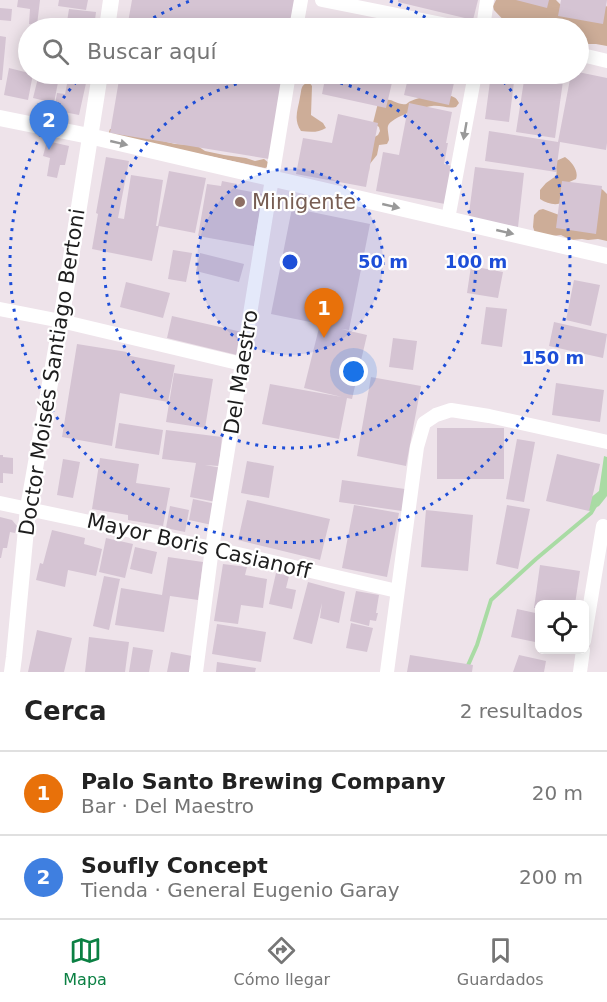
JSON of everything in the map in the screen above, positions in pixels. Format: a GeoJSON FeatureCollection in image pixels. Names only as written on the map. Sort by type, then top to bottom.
{"type":"FeatureCollection","features":[{"type":"Feature","properties":{"kind":"street"},"geometry":{"type":"LineString","coordinates":[[108,18],[111,0]]}},
{"type":"Feature","properties":{"kind":"street"},"geometry":{"type":"LineString","coordinates":[[298,18],[301,0]]}},
{"type":"Feature","properties":{"kind":"street"},"geometry":{"type":"LineString","coordinates":[[322,0],[412,18]]}},
{"type":"Feature","properties":{"kind":"street"},"geometry":{"type":"LineString","coordinates":[[484,18],[487,0]]}},
{"type":"Feature","properties":{"kind":"street"},"geometry":{"type":"LineString","coordinates":[[589,56],[607,61]]}},
{"type":"Feature","properties":{"kind":"street","name":"Doctor Moisés Santiago Bertoni"},"geometry":{"type":"LineString","coordinates":[[12,672],[28,508],[98,84]]}},
{"type":"Feature","properties":{"kind":"street","name":"Del Maestro"},"geometry":{"type":"LineString","coordinates":[[196,672],[212,548],[287,84]]}},
{"type":"Feature","properties":{"kind":"street"},"geometry":{"type":"LineString","coordinates":[[448,219],[473,84]]}},
{"type":"Feature","properties":{"kind":"street"},"geometry":{"type":"LineString","coordinates":[[0,118],[90,136],[607,256]]}},
{"type":"Feature","properties":{"kind":"street"},"geometry":{"type":"LineString","coordinates":[[0,309],[242,364]]}},
{"type":"Feature","properties":{"kind":"street"},"geometry":{"type":"LineString","coordinates":[[387,672],[417,447],[424,423],[436,415],[452,410],[607,442]]}},
{"type":"Feature","properties":{"kind":"street","name":"Mayor Boris Casianoff"},"geometry":{"type":"LineString","coordinates":[[0,503],[212,548],[397,591]]}},
{"type":"Feature","properties":{"kind":"street"},"geometry":{"type":"LineString","coordinates":[[589,615],[603,526]]}},
{"type":"Feature","properties":{"kind":"street"},"geometry":{"type":"LineString","coordinates":[[580,672],[582,654]]}},
{"type":"Feature","properties":{"kind":"shaded area"},"geometry":{"type":"Polygon","coordinates":[[[496,0],[556,0],[563,7],[603,1],[607,7],[607,46],[589,44],[589,18],[502,18],[493,6],[496,0]]]}},
{"type":"Feature","properties":{"kind":"shaded area"},"geometry":{"type":"Polygon","coordinates":[[[304,84],[312,86],[311,115],[323,123],[326,128],[311,132],[301,131],[297,122],[297,114],[304,84]]]}},
{"type":"Feature","properties":{"kind":"shaded area"},"geometry":{"type":"Polygon","coordinates":[[[446,95],[457,99],[459,103],[456,107],[428,107],[395,119],[388,126],[387,144],[379,145],[377,155],[369,164],[371,139],[380,131],[379,127],[373,123],[378,103],[389,100],[405,104],[428,96],[446,95]]]}},
{"type":"Feature","properties":{"kind":"shaded area"},"geometry":{"type":"Polygon","coordinates":[[[110,129],[175,144],[191,145],[224,155],[255,161],[264,159],[270,166],[265,168],[110,135],[110,129]]]}},
{"type":"Feature","properties":{"kind":"shaded area"},"geometry":{"type":"Polygon","coordinates":[[[565,157],[577,173],[576,179],[567,183],[564,202],[555,204],[540,199],[540,190],[556,176],[556,161],[565,157]]]}},
{"type":"Feature","properties":{"kind":"shaded area"},"geometry":{"type":"Polygon","coordinates":[[[600,188],[607,194],[607,241],[571,240],[561,235],[535,233],[534,215],[539,210],[543,209],[570,219],[600,188]]]}},
{"type":"Feature","properties":{"kind":"shaded area"},"geometry":{"type":"Polygon","coordinates":[[[604,456],[607,457],[607,496],[599,506],[589,511],[589,499],[599,491],[604,456]]]}},
{"type":"Feature","properties":{"kind":"building"},"geometry":{"type":"Polygon","coordinates":[[[18,0],[40,0],[38,18],[29,18],[30,9],[17,7],[18,0]]]}},
{"type":"Feature","properties":{"kind":"building"},"geometry":{"type":"Polygon","coordinates":[[[59,0],[88,0],[86,10],[58,6],[59,0]]]}},
{"type":"Feature","properties":{"kind":"building"},"geometry":{"type":"Polygon","coordinates":[[[132,0],[295,0],[292,18],[129,18],[132,0]]]}},
{"type":"Feature","properties":{"kind":"building"},"geometry":{"type":"Polygon","coordinates":[[[398,0],[478,0],[474,18],[465,18],[398,2],[398,0]]]}},
{"type":"Feature","properties":{"kind":"building"},"geometry":{"type":"Polygon","coordinates":[[[516,0],[549,0],[547,8],[516,0]]]}},
{"type":"Feature","properties":{"kind":"building"},"geometry":{"type":"Polygon","coordinates":[[[561,0],[607,0],[603,24],[589,22],[589,18],[558,16],[561,0]]]}},
{"type":"Feature","properties":{"kind":"building"},"geometry":{"type":"Polygon","coordinates":[[[0,8],[12,9],[11,21],[0,20],[0,8]]]}},
{"type":"Feature","properties":{"kind":"building"},"geometry":{"type":"Polygon","coordinates":[[[69,9],[96,12],[95,18],[68,18],[69,9]]]}},
{"type":"Feature","properties":{"kind":"building"},"geometry":{"type":"Polygon","coordinates":[[[0,36],[6,37],[2,80],[0,80],[0,36]]]}},
{"type":"Feature","properties":{"kind":"building"},"geometry":{"type":"Polygon","coordinates":[[[9,68],[18,70],[18,84],[31,84],[28,100],[4,95],[9,68]]]}},
{"type":"Feature","properties":{"kind":"building"},"geometry":{"type":"Polygon","coordinates":[[[589,74],[607,78],[606,150],[560,142],[556,172],[485,161],[489,131],[558,142],[569,84],[589,84],[589,74]]]}},
{"type":"Feature","properties":{"kind":"building"},"geometry":{"type":"Polygon","coordinates":[[[36,84],[58,84],[54,103],[33,98],[36,84]]]}},
{"type":"Feature","properties":{"kind":"building"},"geometry":{"type":"Polygon","coordinates":[[[67,84],[86,84],[79,115],[54,110],[57,93],[65,94],[67,84]]]}},
{"type":"Feature","properties":{"kind":"building"},"geometry":{"type":"Polygon","coordinates":[[[118,84],[281,84],[269,159],[110,133],[118,84]]]}},
{"type":"Feature","properties":{"kind":"building"},"geometry":{"type":"Polygon","coordinates":[[[324,84],[392,84],[386,108],[322,94],[324,84]]]}},
{"type":"Feature","properties":{"kind":"building"},"geometry":{"type":"Polygon","coordinates":[[[407,84],[454,84],[449,105],[404,95],[407,84]]]}},
{"type":"Feature","properties":{"kind":"building"},"geometry":{"type":"Polygon","coordinates":[[[490,84],[514,84],[509,122],[485,119],[490,84]]]}},
{"type":"Feature","properties":{"kind":"building"},"geometry":{"type":"Polygon","coordinates":[[[523,84],[563,84],[555,138],[516,132],[523,84]]]}},
{"type":"Feature","properties":{"kind":"building"},"geometry":{"type":"Polygon","coordinates":[[[409,103],[452,112],[444,164],[452,166],[445,204],[376,191],[383,152],[399,155],[409,103]]]}},
{"type":"Feature","properties":{"kind":"building"},"geometry":{"type":"Polygon","coordinates":[[[338,114],[378,123],[366,187],[296,174],[303,138],[332,143],[338,114]]]}},
{"type":"Feature","properties":{"kind":"building"},"geometry":{"type":"Polygon","coordinates":[[[47,141],[69,146],[65,165],[60,165],[57,178],[47,176],[50,158],[43,156],[47,141]]]}},
{"type":"Feature","properties":{"kind":"building"},"geometry":{"type":"Polygon","coordinates":[[[106,157],[129,161],[118,218],[124,219],[131,175],[163,180],[156,226],[158,226],[169,171],[206,178],[195,233],[159,226],[152,261],[92,249],[106,157]]]}},
{"type":"Feature","properties":{"kind":"building"},"geometry":{"type":"Polygon","coordinates":[[[475,167],[524,173],[518,227],[468,221],[475,167]]]}},
{"type":"Feature","properties":{"kind":"building"},"geometry":{"type":"Polygon","coordinates":[[[222,181],[237,184],[236,189],[263,194],[254,246],[198,236],[207,184],[221,186],[222,181]]]}},
{"type":"Feature","properties":{"kind":"building"},"geometry":{"type":"Polygon","coordinates":[[[562,181],[602,186],[596,234],[556,228],[562,181]]]}},
{"type":"Feature","properties":{"kind":"building"},"geometry":{"type":"Polygon","coordinates":[[[292,208],[370,224],[349,330],[341,329],[367,335],[352,399],[347,398],[339,439],[262,424],[270,384],[342,397],[304,388],[320,324],[271,314],[292,208]]]}},
{"type":"Feature","properties":{"kind":"building"},"geometry":{"type":"Polygon","coordinates":[[[173,250],[192,253],[186,282],[168,279],[173,250]]]}},
{"type":"Feature","properties":{"kind":"building"},"geometry":{"type":"Polygon","coordinates":[[[200,253],[244,264],[239,282],[196,271],[200,253]]]}},
{"type":"Feature","properties":{"kind":"building"},"geometry":{"type":"Polygon","coordinates":[[[471,266],[503,272],[498,298],[467,293],[471,266]]]}},
{"type":"Feature","properties":{"kind":"building"},"geometry":{"type":"Polygon","coordinates":[[[574,280],[600,285],[591,326],[566,320],[574,280]]]}},
{"type":"Feature","properties":{"kind":"building"},"geometry":{"type":"Polygon","coordinates":[[[126,282],[170,293],[163,318],[120,307],[126,282]]]}},
{"type":"Feature","properties":{"kind":"building"},"geometry":{"type":"Polygon","coordinates":[[[486,307],[507,309],[502,347],[481,344],[486,307]]]}},
{"type":"Feature","properties":{"kind":"building"},"geometry":{"type":"Polygon","coordinates":[[[172,316],[242,332],[237,355],[167,338],[172,316]]]}},
{"type":"Feature","properties":{"kind":"building"},"geometry":{"type":"Polygon","coordinates":[[[554,322],[607,334],[603,358],[549,346],[554,322]]]}},
{"type":"Feature","properties":{"kind":"building"},"geometry":{"type":"Polygon","coordinates":[[[393,338],[417,341],[413,370],[389,367],[393,338]]]}},
{"type":"Feature","properties":{"kind":"building"},"geometry":{"type":"Polygon","coordinates":[[[77,344],[127,352],[126,355],[175,365],[168,402],[120,393],[112,446],[62,437],[77,344]]]}},
{"type":"Feature","properties":{"kind":"building"},"geometry":{"type":"Polygon","coordinates":[[[174,373],[213,379],[205,428],[166,422],[174,373]]]}},
{"type":"Feature","properties":{"kind":"building"},"geometry":{"type":"Polygon","coordinates":[[[371,377],[421,386],[406,466],[357,456],[371,377]]]}},
{"type":"Feature","properties":{"kind":"building"},"geometry":{"type":"Polygon","coordinates":[[[556,383],[604,390],[600,422],[552,415],[556,383]]]}},
{"type":"Feature","properties":{"kind":"building"},"geometry":{"type":"Polygon","coordinates":[[[119,423],[163,430],[159,455],[115,448],[119,423]]]}},
{"type":"Feature","properties":{"kind":"building"},"geometry":{"type":"Polygon","coordinates":[[[437,428],[504,428],[504,479],[437,479],[437,428]]]}},
{"type":"Feature","properties":{"kind":"building"},"geometry":{"type":"Polygon","coordinates":[[[166,430],[222,437],[219,466],[205,465],[222,468],[216,502],[190,497],[196,463],[162,459],[166,430]]]}},
{"type":"Feature","properties":{"kind":"building"},"geometry":{"type":"Polygon","coordinates":[[[517,439],[535,442],[524,502],[506,499],[517,439]]]}},
{"type":"Feature","properties":{"kind":"building"},"geometry":{"type":"Polygon","coordinates":[[[557,454],[600,464],[589,511],[546,501],[557,454]]]}},
{"type":"Feature","properties":{"kind":"building"},"geometry":{"type":"Polygon","coordinates":[[[0,455],[13,458],[13,474],[3,473],[3,483],[0,483],[0,455]]]}},
{"type":"Feature","properties":{"kind":"building"},"geometry":{"type":"Polygon","coordinates":[[[100,458],[139,464],[136,483],[170,488],[163,526],[128,520],[128,515],[92,509],[100,458]]]}},
{"type":"Feature","properties":{"kind":"building"},"geometry":{"type":"Polygon","coordinates":[[[63,459],[80,462],[73,498],[57,495],[63,459]]]}},
{"type":"Feature","properties":{"kind":"building"},"geometry":{"type":"Polygon","coordinates":[[[247,461],[274,466],[269,498],[241,493],[247,461]]]}},
{"type":"Feature","properties":{"kind":"building"},"geometry":{"type":"Polygon","coordinates":[[[342,480],[405,489],[402,511],[339,502],[342,480]]]}},
{"type":"Feature","properties":{"kind":"building"},"geometry":{"type":"Polygon","coordinates":[[[193,499],[216,504],[212,525],[189,520],[193,499]]]}},
{"type":"Feature","properties":{"kind":"building"},"geometry":{"type":"Polygon","coordinates":[[[247,500],[330,519],[320,560],[238,540],[247,500]]]}},
{"type":"Feature","properties":{"kind":"building"},"geometry":{"type":"Polygon","coordinates":[[[354,505],[399,513],[387,577],[342,568],[354,505]]]}},
{"type":"Feature","properties":{"kind":"building"},"geometry":{"type":"Polygon","coordinates":[[[507,505],[530,509],[518,569],[496,564],[507,505]]]}},
{"type":"Feature","properties":{"kind":"building"},"geometry":{"type":"Polygon","coordinates":[[[170,506],[189,510],[185,532],[166,528],[170,506]]]}},
{"type":"Feature","properties":{"kind":"building"},"geometry":{"type":"Polygon","coordinates":[[[426,510],[473,515],[468,571],[421,567],[426,510]]]}},
{"type":"Feature","properties":{"kind":"building"},"geometry":{"type":"Polygon","coordinates":[[[0,517],[12,520],[17,526],[15,533],[10,532],[7,548],[3,548],[1,558],[0,558],[0,517]]]}},
{"type":"Feature","properties":{"kind":"building"},"geometry":{"type":"Polygon","coordinates":[[[52,530],[85,538],[84,544],[102,549],[96,576],[68,570],[65,587],[36,580],[52,530]]]}},
{"type":"Feature","properties":{"kind":"building"},"geometry":{"type":"Polygon","coordinates":[[[106,538],[133,544],[125,578],[99,572],[106,538]]]}},
{"type":"Feature","properties":{"kind":"building"},"geometry":{"type":"Polygon","coordinates":[[[135,547],[157,552],[152,574],[130,569],[135,547]]]}},
{"type":"Feature","properties":{"kind":"building"},"geometry":{"type":"Polygon","coordinates":[[[168,557],[203,562],[198,600],[170,596],[164,632],[115,625],[121,588],[162,595],[168,557]]]}},
{"type":"Feature","properties":{"kind":"building"},"geometry":{"type":"Polygon","coordinates":[[[223,564],[247,567],[245,575],[267,579],[263,608],[241,605],[238,624],[214,621],[223,564]]]}},
{"type":"Feature","properties":{"kind":"building"},"geometry":{"type":"Polygon","coordinates":[[[540,565],[580,571],[576,600],[535,600],[540,565]]]}},
{"type":"Feature","properties":{"kind":"building"},"geometry":{"type":"Polygon","coordinates":[[[276,573],[289,576],[286,588],[296,590],[292,609],[269,604],[276,573]]]}},
{"type":"Feature","properties":{"kind":"building"},"geometry":{"type":"Polygon","coordinates":[[[104,576],[120,579],[109,630],[93,626],[104,576]]]}},
{"type":"Feature","properties":{"kind":"building"},"geometry":{"type":"Polygon","coordinates":[[[308,582],[345,592],[339,623],[320,618],[322,603],[312,644],[293,639],[308,582]]]}},
{"type":"Feature","properties":{"kind":"building"},"geometry":{"type":"Polygon","coordinates":[[[356,591],[379,595],[376,621],[370,620],[369,626],[350,621],[356,591]]]}},
{"type":"Feature","properties":{"kind":"building"},"geometry":{"type":"Polygon","coordinates":[[[517,609],[535,613],[535,642],[511,637],[517,609]]]}},
{"type":"Feature","properties":{"kind":"building"},"geometry":{"type":"Polygon","coordinates":[[[351,623],[373,628],[367,652],[346,648],[351,623]]]}},
{"type":"Feature","properties":{"kind":"building"},"geometry":{"type":"Polygon","coordinates":[[[217,624],[266,632],[261,662],[212,654],[217,624]]]}},
{"type":"Feature","properties":{"kind":"building"},"geometry":{"type":"Polygon","coordinates":[[[37,630],[72,638],[64,672],[28,672],[37,630]]]}},
{"type":"Feature","properties":{"kind":"building"},"geometry":{"type":"Polygon","coordinates":[[[89,637],[129,642],[125,672],[85,672],[89,637]]]}},
{"type":"Feature","properties":{"kind":"building"},"geometry":{"type":"Polygon","coordinates":[[[133,647],[153,650],[149,672],[129,672],[133,647]]]}},
{"type":"Feature","properties":{"kind":"building"},"geometry":{"type":"Polygon","coordinates":[[[171,652],[192,656],[190,672],[167,672],[171,652]]]}},
{"type":"Feature","properties":{"kind":"building"},"geometry":{"type":"Polygon","coordinates":[[[410,655],[473,665],[472,672],[407,672],[410,655]]]}},
{"type":"Feature","properties":{"kind":"building"},"geometry":{"type":"Polygon","coordinates":[[[519,655],[546,661],[544,672],[513,672],[519,655]]]}},
{"type":"Feature","properties":{"kind":"building"},"geometry":{"type":"Polygon","coordinates":[[[217,662],[256,668],[255,672],[216,672],[217,662]]]}},
{"type":"Feature","properties":{"kind":"waterway"},"geometry":{"type":"LineString","coordinates":[[465,672],[477,645],[491,600],[591,513],[595,506]]}},
{"type":"Feature","properties":{"kind":"place","name":"Soufly Concept"},"geometry":{"type":"Point","coordinates":[49,150]}},
{"type":"Feature","properties":{"kind":"place","name":"Minigente"},"geometry":{"type":"Point","coordinates":[240,202]}},
{"type":"Feature","properties":{"kind":"place","name":"Palo Santo Brewing Company"},"geometry":{"type":"Point","coordinates":[324,338]}}]}
